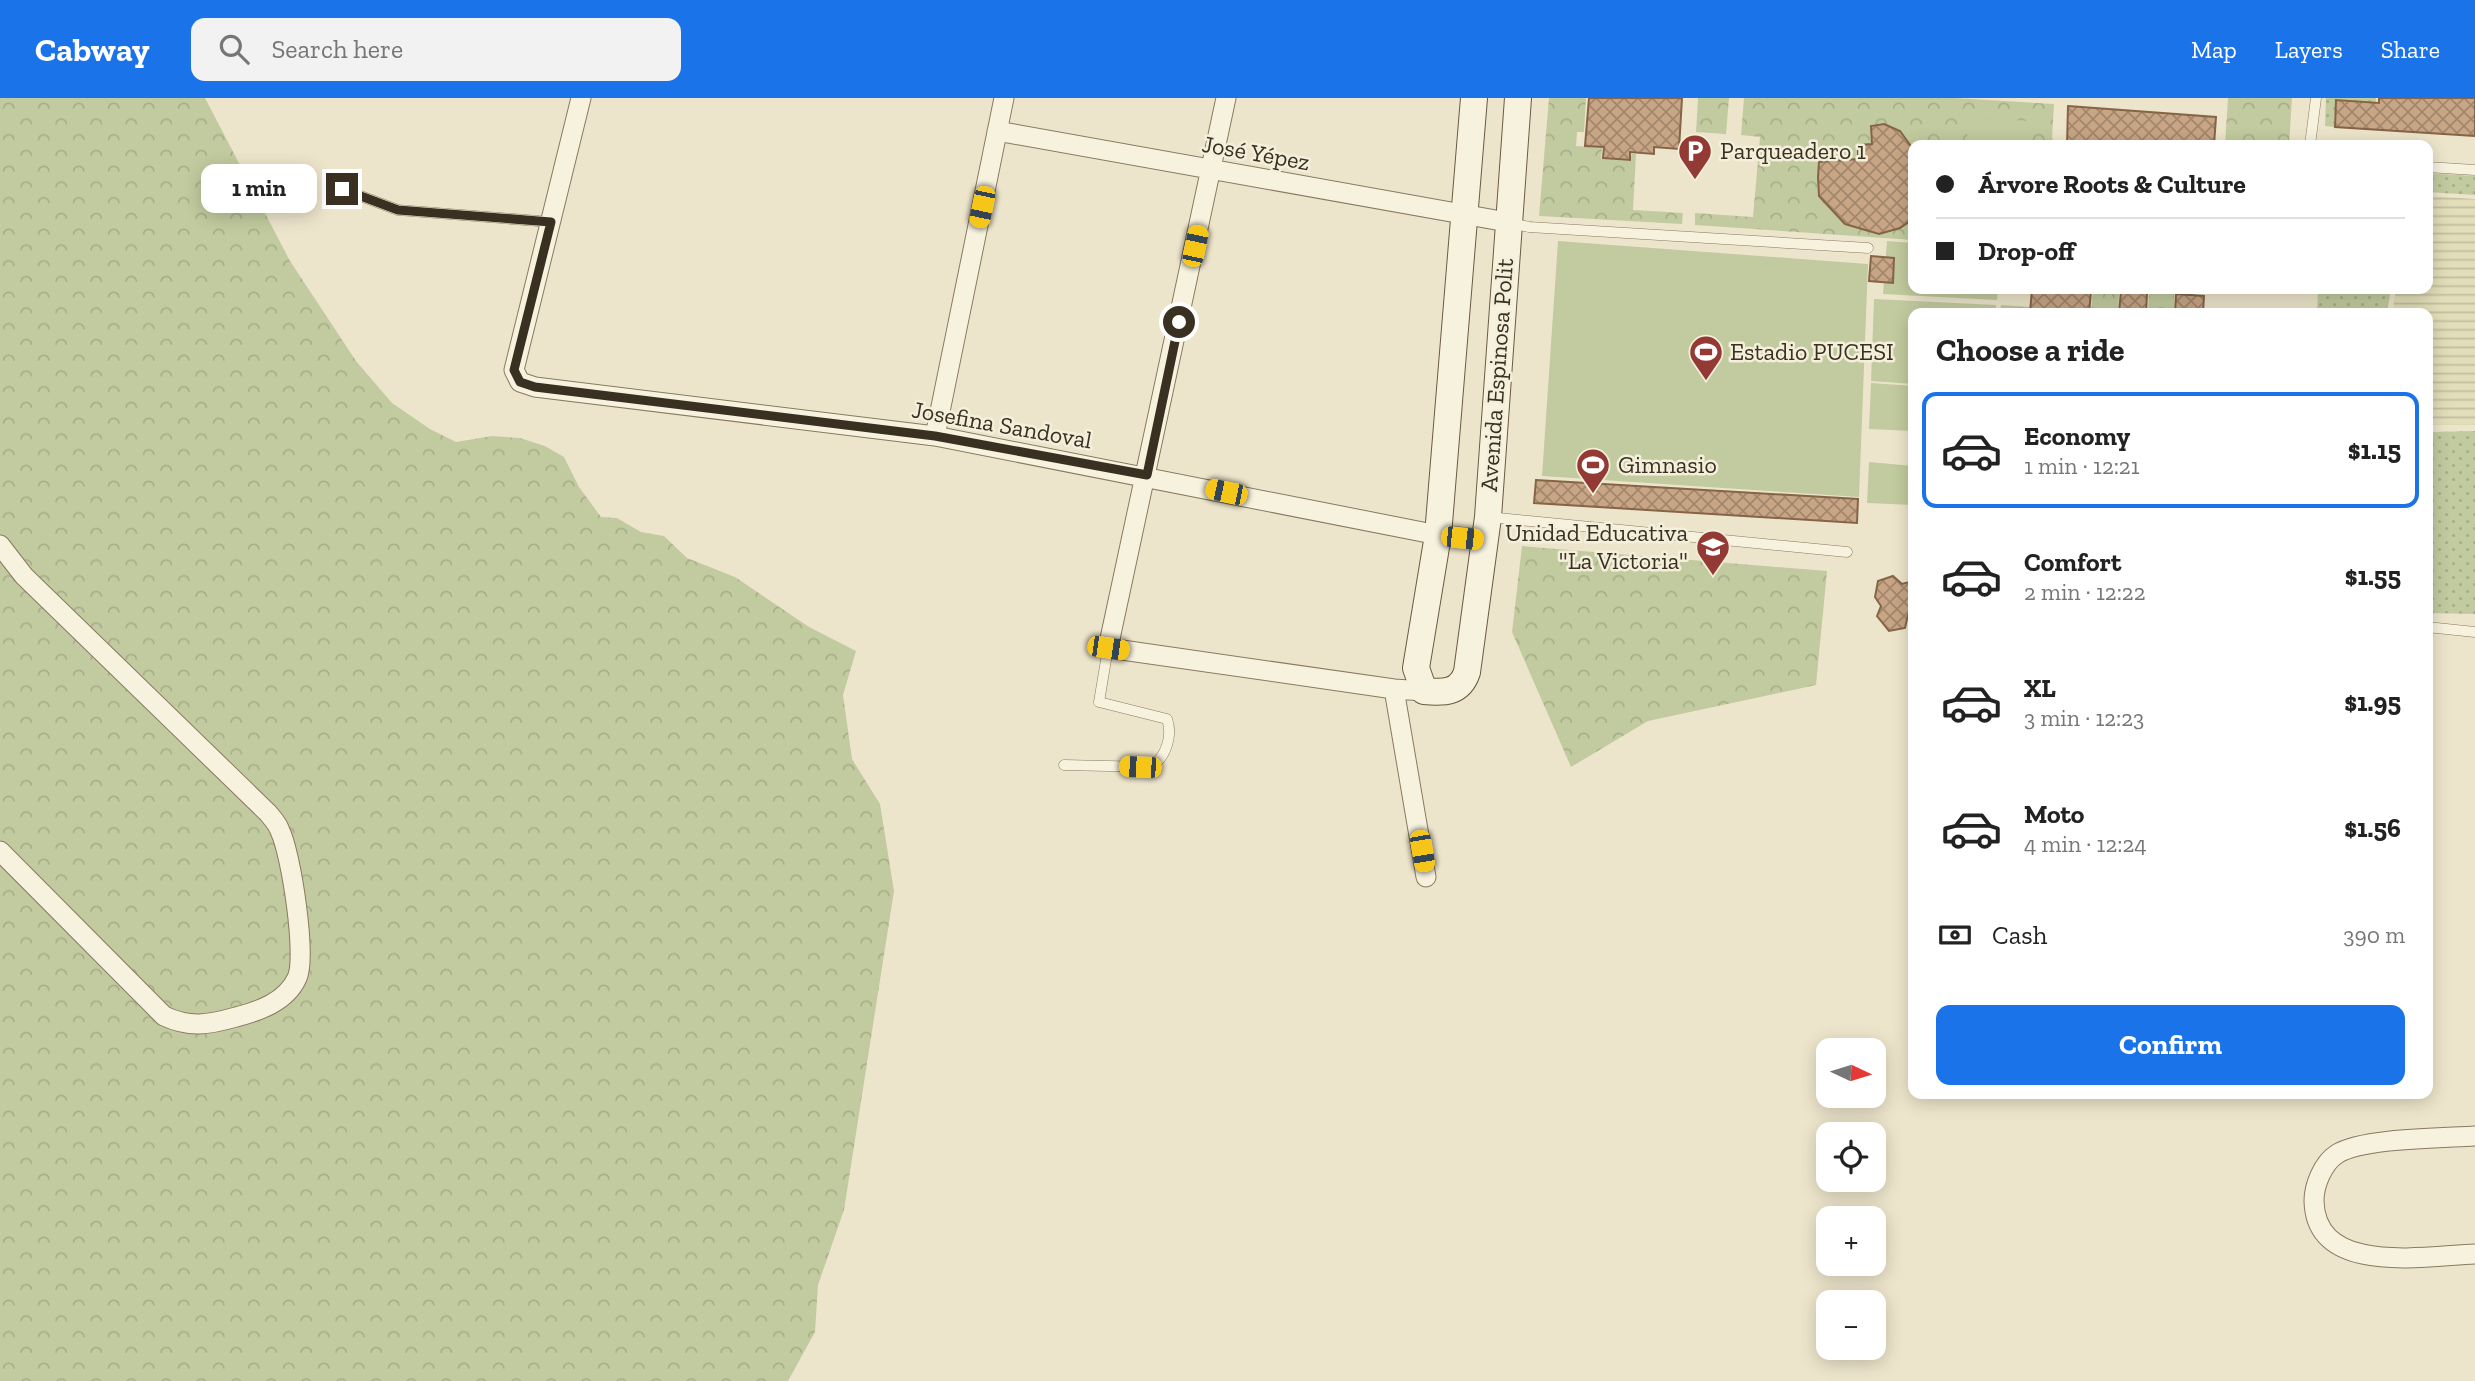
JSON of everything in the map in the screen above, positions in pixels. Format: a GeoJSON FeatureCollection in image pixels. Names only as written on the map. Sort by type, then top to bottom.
{"type":"FeatureCollection","features":[{"type":"Feature","properties":{"kind":"street"},"geometry":{"type":"LineString","coordinates":[[551,222],[581,98]]}},
{"type":"Feature","properties":{"kind":"street"},"geometry":{"type":"LineString","coordinates":[[935,436],[1004,98]]}},
{"type":"Feature","properties":{"kind":"street"},"geometry":{"type":"LineString","coordinates":[[1226,98],[1108,648],[1424,691]]}},
{"type":"Feature","properties":{"kind":"street","name":"Avenida Espinosa Polit"},"geometry":{"type":"LineString","coordinates":[[1474,98],[1438,535],[1416,668],[1424,691],[1440,693],[1453,690],[1463,683],[1487,529],[1518,98]]}},
{"type":"Feature","properties":{"kind":"street","name":"José Yépez"},"geometry":{"type":"LineString","coordinates":[[997,131],[1507,222]]}},
{"type":"Feature","properties":{"kind":"street","name":"Josefina Sandoval"},"geometry":{"type":"LineString","coordinates":[[551,222],[514,370],[520,382],[535,387],[935,436],[1147,475],[1438,535],[1487,529]]}},
{"type":"Feature","properties":{"kind":"street"},"geometry":{"type":"LineString","coordinates":[[0,545],[24,576],[268,813],[280,830],[287,851],[301,949],[297,978],[282,998],[260,1010],[206,1026],[183,1025],[164,1016],[0,851]]}},
{"type":"Feature","properties":{"kind":"street"},"geometry":{"type":"LineString","coordinates":[[1394,689],[1426,877]]}},
{"type":"Feature","properties":{"kind":"street"},"geometry":{"type":"LineString","coordinates":[[2475,1136],[2364,1146],[2337,1154],[2321,1172],[2314,1197],[2316,1218],[2325,1238],[2344,1250],[2386,1257],[2475,1254]]}},
{"type":"Feature","properties":{"kind":"lane"},"geometry":{"type":"LineString","coordinates":[[2311,140],[2316,98]]}},
{"type":"Feature","properties":{"kind":"lane"},"geometry":{"type":"LineString","coordinates":[[2433,167],[2475,170]]}},
{"type":"Feature","properties":{"kind":"lane"},"geometry":{"type":"LineString","coordinates":[[342,189],[398,210],[551,222]]}},
{"type":"Feature","properties":{"kind":"lane"},"geometry":{"type":"LineString","coordinates":[[1507,222],[1529,227],[1868,248]]}},
{"type":"Feature","properties":{"kind":"lane"},"geometry":{"type":"LineString","coordinates":[[1487,529],[1847,552]]}},
{"type":"Feature","properties":{"kind":"lane"},"geometry":{"type":"LineString","coordinates":[[2433,628],[2475,632]]}},
{"type":"Feature","properties":{"kind":"lane"},"geometry":{"type":"LineString","coordinates":[[1064,765],[1151,767],[1159,761],[1167,744],[1171,729],[1167,719],[1100,702],[1108,648]]}},
{"type":"Feature","properties":{"kind":"shaded area"},"geometry":{"type":"Polygon","coordinates":[[[2433,196],[2475,199],[2475,425],[2433,425],[2433,308],[2393,308],[2395,294],[2433,294],[2433,196]]]}},
{"type":"Feature","properties":{"kind":"green space"},"geometry":{"type":"Polygon","coordinates":[[[0,98],[205,98],[290,261],[356,361],[392,403],[430,429],[456,442],[492,436],[520,438],[545,446],[564,457],[579,487],[601,517],[617,518],[641,532],[664,536],[687,558],[735,577],[809,627],[856,651],[843,695],[852,759],[880,804],[894,891],[844,1210],[818,1285],[815,1332],[788,1381],[0,1381],[0,98]]]}},
{"type":"Feature","properties":{"kind":"green space"},"geometry":{"type":"Polygon","coordinates":[[[1549,98],[1586,98],[1584,132],[1577,132],[1576,146],[1602,148],[1601,159],[1630,161],[1632,154],[1636,154],[1633,210],[1683,213],[1682,224],[1539,216],[1549,98]]]}},
{"type":"Feature","properties":{"kind":"green space"},"geometry":{"type":"Polygon","coordinates":[[[1698,98],[1729,98],[1726,134],[1696,132],[1698,98]]]}},
{"type":"Feature","properties":{"kind":"green space"},"geometry":{"type":"Polygon","coordinates":[[[1744,98],[1955,98],[2054,104],[2053,140],[1908,140],[1908,240],[1695,225],[1695,213],[1753,217],[1760,137],[1741,135],[1744,98]]]}},
{"type":"Feature","properties":{"kind":"green space"},"geometry":{"type":"Polygon","coordinates":[[[2228,98],[2292,98],[2289,140],[2225,140],[2228,98]]]}},
{"type":"Feature","properties":{"kind":"green space"},"geometry":{"type":"Polygon","coordinates":[[[2326,98],[2376,98],[2374,127],[2355,113],[2356,101],[2336,99],[2334,127],[2325,126],[2326,98]]]}},
{"type":"Feature","properties":{"kind":"green space"},"geometry":{"type":"Polygon","coordinates":[[[1968,117],[2028,121],[2027,140],[1967,140],[1968,117]]]}},
{"type":"Feature","properties":{"kind":"green space"},"geometry":{"type":"Polygon","coordinates":[[[2433,173],[2475,176],[2475,195],[2433,192],[2433,173]]]}},
{"type":"Feature","properties":{"kind":"green space","name":"Estadio PUCESI"},"geometry":{"type":"Polygon","coordinates":[[[1558,241],[1868,264],[1859,497],[1542,476],[1558,241]]]}},
{"type":"Feature","properties":{"kind":"green space"},"geometry":{"type":"Polygon","coordinates":[[[1887,241],[1908,243],[1908,294],[1998,294],[1997,300],[1883,294],[1887,241]]]}},
{"type":"Feature","properties":{"kind":"green space"},"geometry":{"type":"Polygon","coordinates":[[[2093,294],[2119,294],[2118,308],[2091,308],[2093,294]]]}},
{"type":"Feature","properties":{"kind":"green space"},"geometry":{"type":"Polygon","coordinates":[[[2149,294],[2174,294],[2174,308],[2148,308],[2149,294]]]}},
{"type":"Feature","properties":{"kind":"green space"},"geometry":{"type":"Polygon","coordinates":[[[2318,294],[2390,294],[2388,308],[2317,308],[2318,294]]]}},
{"type":"Feature","properties":{"kind":"green space"},"geometry":{"type":"Polygon","coordinates":[[[1874,299],[1996,305],[1996,308],[1908,308],[1908,384],[1871,381],[1874,299]]]}},
{"type":"Feature","properties":{"kind":"green space"},"geometry":{"type":"Polygon","coordinates":[[[2001,305],[2044,308],[2001,308],[2001,305]]]}},
{"type":"Feature","properties":{"kind":"green space"},"geometry":{"type":"Polygon","coordinates":[[[1871,383],[1908,386],[1908,431],[1869,429],[1871,383]]]}},
{"type":"Feature","properties":{"kind":"green space"},"geometry":{"type":"Polygon","coordinates":[[[2475,431],[2475,614],[2433,613],[2433,432],[2475,431]]]}},
{"type":"Feature","properties":{"kind":"green space"},"geometry":{"type":"Polygon","coordinates":[[[1869,462],[1908,466],[1908,505],[1867,503],[1869,462]]]}},
{"type":"Feature","properties":{"kind":"green space"},"geometry":{"type":"Polygon","coordinates":[[[1522,546],[1827,571],[1816,685],[1648,721],[1571,767],[1512,632],[1522,546]]]}},
{"type":"Feature","properties":{"kind":"building"},"geometry":{"type":"Polygon","coordinates":[[[1589,98],[1682,98],[1679,149],[1654,147],[1654,154],[1630,152],[1630,160],[1603,158],[1604,147],[1585,146],[1589,98]]]}},
{"type":"Feature","properties":{"kind":"building"},"geometry":{"type":"Polygon","coordinates":[[[2379,98],[2475,98],[2475,136],[2335,127],[2336,100],[2379,103],[2379,98]]]}},
{"type":"Feature","properties":{"kind":"building"},"geometry":{"type":"Polygon","coordinates":[[[2068,106],[2216,117],[2214,140],[2067,140],[2068,106]]]}},
{"type":"Feature","properties":{"kind":"building"},"geometry":{"type":"Polygon","coordinates":[[[1884,124],[1900,131],[1908,142],[1908,222],[1900,228],[1879,234],[1845,224],[1819,196],[1819,162],[1858,159],[1858,145],[1872,144],[1871,126],[1884,124]]]}},
{"type":"Feature","properties":{"kind":"building"},"geometry":{"type":"Polygon","coordinates":[[[1871,256],[1894,258],[1893,283],[1869,281],[1871,256]]]}},
{"type":"Feature","properties":{"kind":"building"},"geometry":{"type":"Polygon","coordinates":[[[2032,294],[2091,294],[2089,308],[2030,308],[2032,294]]]}},
{"type":"Feature","properties":{"kind":"building"},"geometry":{"type":"Polygon","coordinates":[[[2121,294],[2147,294],[2146,308],[2119,308],[2121,294]]]}},
{"type":"Feature","properties":{"kind":"building"},"geometry":{"type":"Polygon","coordinates":[[[2176,294],[2204,296],[2203,308],[2175,308],[2176,294]]]}},
{"type":"Feature","properties":{"kind":"building"},"geometry":{"type":"Polygon","coordinates":[[[1536,480],[1858,499],[1857,523],[1534,503],[1536,480]]]}},
{"type":"Feature","properties":{"kind":"building"},"geometry":{"type":"Polygon","coordinates":[[[1893,576],[1902,584],[1908,582],[1908,615],[1905,628],[1889,631],[1877,616],[1881,606],[1875,597],[1878,581],[1893,576]]]}},
{"type":"Feature","properties":{"kind":"place","name":"Parqueadero 1"},"geometry":{"type":"Point","coordinates":[1695,181]}},
{"type":"Feature","properties":{"kind":"place","name":"Estadio PUCESI"},"geometry":{"type":"Point","coordinates":[1706,382]}},
{"type":"Feature","properties":{"kind":"place","name":"Gimnasio"},"geometry":{"type":"Point","coordinates":[1593,495]}},
{"type":"Feature","properties":{"kind":"place","name":"Unidad Educativa \"La Victoria\""},"geometry":{"type":"Point","coordinates":[1713,577]}},
{"type":"Feature","properties":{"kind":"route"},"geometry":{"type":"LineString","coordinates":[[342,189],[398,210],[551,222],[514,370],[520,382],[535,387],[935,436],[1147,475],[1179,322]]}}]}
